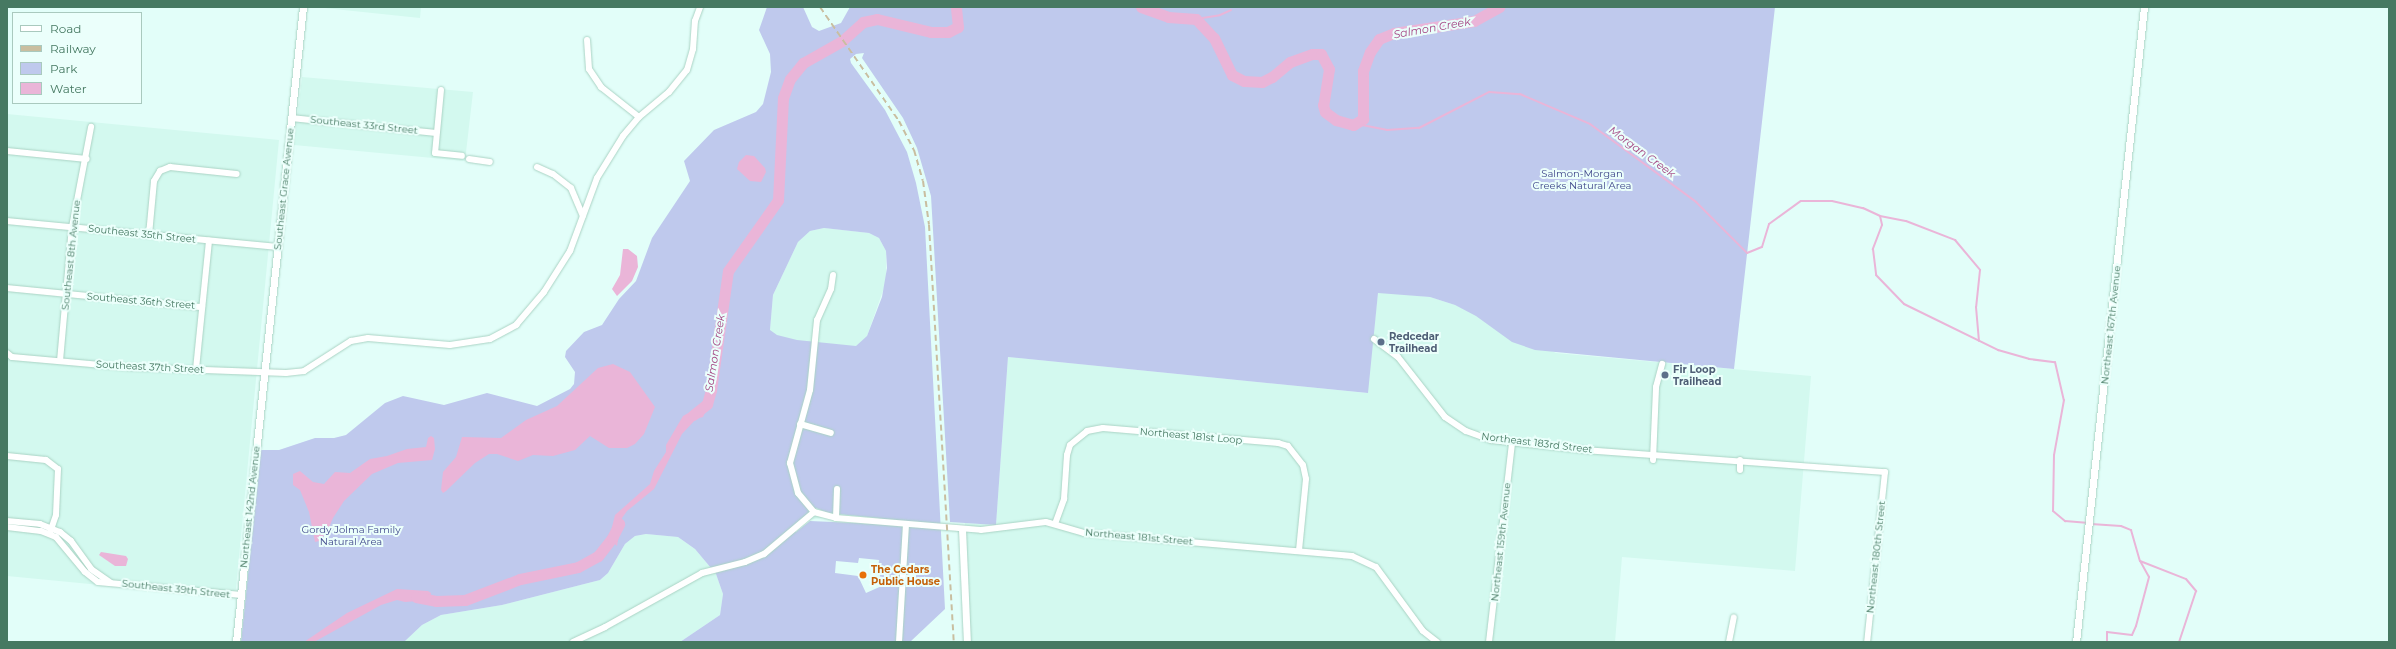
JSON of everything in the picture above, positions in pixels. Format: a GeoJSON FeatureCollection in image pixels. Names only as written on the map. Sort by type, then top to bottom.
{"type":"FeatureCollection","features":[{"type":"Feature","properties":{"kind":"street","name":"Southeast Grace Avenue"},"geometry":{"type":"LineString","coordinates":[[265,372],[303,7]]}},
{"type":"Feature","properties":{"kind":"street","name":"Southeast 37th Street"},"geometry":{"type":"LineString","coordinates":[[9,356],[123,367],[265,372],[304,371],[351,340],[368,338],[450,345],[490,339],[516,325],[544,292],[570,251],[597,178],[622,136],[638,117],[669,92],[687,70],[693,49],[695,21],[700,7]]}},
{"type":"Feature","properties":{"kind":"street","name":"Northeast 167th Avenue"},"geometry":{"type":"LineString","coordinates":[[2076,642],[2144,7]]}},
{"type":"Feature","properties":{"kind":"street"},"geometry":{"type":"LineString","coordinates":[[587,40],[589,69],[601,87],[638,117]]}},
{"type":"Feature","properties":{"kind":"street"},"geometry":{"type":"LineString","coordinates":[[441,90],[435,153],[462,156]]}},
{"type":"Feature","properties":{"kind":"street","name":"Southeast 33rd Street"},"geometry":{"type":"LineString","coordinates":[[291,118],[436,133]]}},
{"type":"Feature","properties":{"kind":"street","name":"Southeast 8th Avenue"},"geometry":{"type":"LineString","coordinates":[[60,361],[72,227],[87,159],[91,126]]}},
{"type":"Feature","properties":{"kind":"street"},"geometry":{"type":"LineString","coordinates":[[7,151],[87,159]]}},
{"type":"Feature","properties":{"kind":"street"},"geometry":{"type":"LineString","coordinates":[[469,159],[490,162]]}},
{"type":"Feature","properties":{"kind":"street"},"geometry":{"type":"LineString","coordinates":[[149,235],[154,181],[160,171],[170,167],[237,174]]}},
{"type":"Feature","properties":{"kind":"street"},"geometry":{"type":"LineString","coordinates":[[537,167],[553,174],[571,188],[584,216]]}},
{"type":"Feature","properties":{"kind":"street","name":"Southeast 35th Street"},"geometry":{"type":"LineString","coordinates":[[7,221],[278,247]]}},
{"type":"Feature","properties":{"kind":"street"},"geometry":{"type":"LineString","coordinates":[[196,369],[209,240]]}},
{"type":"Feature","properties":{"kind":"street"},"geometry":{"type":"LineString","coordinates":[[573,642],[605,627],[702,573],[745,562],[764,554],[814,512],[798,493],[790,471],[791,455],[810,390],[816,320],[831,290],[832,275]]}},
{"type":"Feature","properties":{"kind":"street","name":"Southeast 36th Street"},"geometry":{"type":"LineString","coordinates":[[7,288],[202,307]]}},
{"type":"Feature","properties":{"kind":"street","name":"Northeast 183rd Street"},"geometry":{"type":"LineString","coordinates":[[1374,339],[1398,357],[1439,410],[1452,423],[1478,436],[1512,442],[1653,458],[1740,460],[1885,472]]}},
{"type":"Feature","properties":{"kind":"street"},"geometry":{"type":"LineString","coordinates":[[1653,458],[1656,387],[1662,364]]}},
{"type":"Feature","properties":{"kind":"street","name":"Northeast 142nd Avenue"},"geometry":{"type":"LineString","coordinates":[[236,642],[265,372]]}},
{"type":"Feature","properties":{"kind":"street"},"geometry":{"type":"LineString","coordinates":[[800,424],[831,433]]}},
{"type":"Feature","properties":{"kind":"street","name":"Northeast 181st Loop"},"geometry":{"type":"LineString","coordinates":[[1055,524],[1064,499],[1067,455],[1070,445],[1087,431],[1103,428],[1278,443],[1288,446],[1303,465],[1306,479],[1299,551]]}},
{"type":"Feature","properties":{"kind":"street","name":"Northeast 159th Avenue"},"geometry":{"type":"LineString","coordinates":[[1490,642],[1512,442]]}},
{"type":"Feature","properties":{"kind":"street"},"geometry":{"type":"LineString","coordinates":[[7,456],[46,460],[56,465],[60,474],[56,515],[50,531]]}},
{"type":"Feature","properties":{"kind":"street"},"geometry":{"type":"LineString","coordinates":[[1740,460],[1740,470]]}},
{"type":"Feature","properties":{"kind":"street","name":"Northeast 180th Street"},"geometry":{"type":"LineString","coordinates":[[1867,642],[1885,472]]}},
{"type":"Feature","properties":{"kind":"street"},"geometry":{"type":"LineString","coordinates":[[836,518],[837,489]]}},
{"type":"Feature","properties":{"kind":"street","name":"Northeast 181st Street"},"geometry":{"type":"LineString","coordinates":[[814,512],[836,518],[906,525],[994,531],[1034,522],[1055,524],[1084,533],[1342,555],[1368,562],[1382,573],[1423,631],[1437,642]]}},
{"type":"Feature","properties":{"kind":"street","name":"Southeast 39th Street"},"geometry":{"type":"LineString","coordinates":[[7,521],[50,531],[67,537],[91,569],[112,582],[241,595]]}},
{"type":"Feature","properties":{"kind":"street"},"geometry":{"type":"LineString","coordinates":[[899,642],[906,525]]}},
{"type":"Feature","properties":{"kind":"street","name":"Southeast 39th Street"},"geometry":{"type":"LineString","coordinates":[[7,527],[50,531]]}},
{"type":"Feature","properties":{"kind":"street"},"geometry":{"type":"LineString","coordinates":[[962,529],[967,642]]}},
{"type":"Feature","properties":{"kind":"street"},"geometry":{"type":"LineString","coordinates":[[1729,642],[1734,617]]}},
{"type":"Feature","properties":{"kind":"shaded area"},"geometry":{"type":"Polygon","coordinates":[[[315,7],[421,7],[420,18],[315,7]]]}},
{"type":"Feature","properties":{"kind":"shaded area"},"geometry":{"type":"Polygon","coordinates":[[[302,77],[473,92],[465,161],[294,145],[302,77]]]}},
{"type":"Feature","properties":{"kind":"shaded area"},"geometry":{"type":"Polygon","coordinates":[[[7,114],[279,140],[235,598],[7,576],[7,114]]]}},
{"type":"Feature","properties":{"kind":"shaded area"},"geometry":{"type":"Polygon","coordinates":[[[824,228],[869,233],[879,238],[886,251],[886,282],[866,339],[879,522],[828,517],[806,520],[770,330],[773,295],[798,242],[810,231],[824,228]]]}},
{"type":"Feature","properties":{"kind":"shaded area"},"geometry":{"type":"Polygon","coordinates":[[[1378,292],[1430,297],[1455,305],[1556,353],[1811,376],[1795,571],[1622,557],[1615,642],[971,642],[965,523],[996,525],[1008,357],[1367,393],[1378,292]]]}},
{"type":"Feature","properties":{"kind":"shaded area"},"geometry":{"type":"Polygon","coordinates":[[[646,534],[678,537],[695,549],[716,574],[723,594],[720,615],[680,642],[404,642],[422,625],[441,615],[502,605],[600,580],[608,573],[625,544],[635,536],[646,534]]]}},
{"type":"Feature","properties":{"kind":"green space"},"geometry":{"type":"Polygon","coordinates":[[[767,7],[803,7],[812,27],[819,31],[841,23],[850,7],[1775,7],[1734,369],[1535,350],[1512,342],[1476,316],[1455,305],[1430,297],[1378,293],[1368,393],[1008,357],[996,525],[950,522],[931,196],[917,148],[903,118],[862,58],[864,53],[856,54],[850,59],[851,63],[885,110],[907,152],[916,183],[925,227],[945,609],[910,642],[680,642],[720,615],[723,594],[716,574],[695,549],[678,537],[646,534],[635,536],[625,544],[608,573],[600,580],[502,605],[441,615],[422,625],[404,642],[241,642],[261,450],[279,450],[315,438],[334,438],[346,435],[385,403],[403,396],[444,405],[487,393],[537,406],[570,389],[574,384],[575,372],[565,357],[566,351],[584,332],[602,325],[619,299],[636,281],[652,238],[690,181],[684,161],[714,130],[756,112],[763,104],[771,72],[770,54],[759,30],[767,7]],[[824,228],[810,231],[798,242],[773,295],[770,330],[777,335],[797,340],[856,346],[867,336],[882,297],[887,268],[886,251],[879,238],[869,233],[824,228]],[[816,508],[793,528],[796,532],[810,521],[878,524],[878,518],[828,513],[816,508]],[[859,558],[858,563],[836,561],[835,573],[858,576],[866,593],[884,585],[878,571],[879,560],[859,558]]]}},
{"type":"Feature","properties":{"kind":"water"},"geometry":{"type":"Polygon","coordinates":[[[746,155],[754,156],[765,168],[766,172],[761,182],[750,181],[737,169],[739,162],[746,155]]]}},
{"type":"Feature","properties":{"kind":"water"},"geometry":{"type":"Polygon","coordinates":[[[623,249],[628,249],[637,256],[638,267],[632,281],[617,296],[612,289],[620,275],[623,249]]]}},
{"type":"Feature","properties":{"kind":"water"},"geometry":{"type":"Polygon","coordinates":[[[613,364],[630,372],[655,407],[644,434],[635,444],[627,448],[609,448],[590,436],[575,450],[553,456],[533,455],[518,461],[497,454],[489,454],[475,463],[443,493],[441,490],[443,472],[456,457],[462,437],[501,438],[526,420],[557,406],[598,368],[613,364]]]}},
{"type":"Feature","properties":{"kind":"water"},"geometry":{"type":"Polygon","coordinates":[[[708,406],[703,417],[696,419],[682,434],[654,489],[627,511],[622,518],[617,546],[614,543],[611,531],[615,515],[650,484],[654,471],[666,452],[666,445],[683,416],[697,408],[708,406]]]}},
{"type":"Feature","properties":{"kind":"water"},"geometry":{"type":"Polygon","coordinates":[[[431,436],[434,438],[435,449],[432,460],[398,463],[372,474],[344,501],[333,518],[327,532],[319,541],[315,542],[309,512],[300,490],[293,485],[293,474],[300,471],[313,482],[324,484],[335,472],[350,473],[370,459],[387,456],[407,449],[426,447],[428,438],[431,436]]]}},
{"type":"Feature","properties":{"kind":"water"},"geometry":{"type":"Polygon","coordinates":[[[101,552],[126,556],[128,559],[126,566],[115,566],[99,555],[101,552]]]}},
{"type":"Feature","properties":{"kind":"water"},"geometry":{"type":"Polygon","coordinates":[[[397,589],[428,591],[431,593],[430,600],[405,602],[397,600],[381,605],[314,642],[304,642],[347,613],[397,589]]]}},
{"type":"Feature","properties":{"kind":"waterway","name":"Salmon Creek"},"geometry":{"type":"LineString","coordinates":[[693,415],[707,404],[711,390],[728,271],[778,200],[783,98],[790,79],[803,63],[842,41],[863,22],[877,19],[931,32],[948,32],[958,27],[956,7]]}},
{"type":"Feature","properties":{"kind":"waterway","name":"Salmon Creek"},"geometry":{"type":"LineString","coordinates":[[1141,7],[1168,17],[1196,19],[1214,38],[1232,75],[1244,81],[1262,82],[1272,77],[1290,62],[1312,54],[1321,54],[1329,69],[1323,105],[1325,112],[1336,120],[1353,125],[1363,119],[1363,71],[1370,52],[1379,39],[1394,33],[1474,21],[1499,7]]}},
{"type":"Feature","properties":{"kind":"waterway","name":"Salmon Creek"},"geometry":{"type":"LineString","coordinates":[[1196,19],[1220,15],[1231,10]]}},
{"type":"Feature","properties":{"kind":"waterway","name":"Morgan Creek"},"geometry":{"type":"LineString","coordinates":[[1357,124],[1387,130],[1419,128],[1489,92],[1520,94],[1590,124],[1696,202],[1747,253],[1762,247],[1769,224],[1801,201],[1832,201],[1863,208],[1880,216],[1882,225],[1873,249],[1876,275],[1904,304],[1998,350],[2029,359],[2055,362],[2064,400],[2054,455],[2053,511],[2065,521],[2086,523]]}},
{"type":"Feature","properties":{"kind":"waterway","name":"Morgan Creek"},"geometry":{"type":"LineString","coordinates":[[1880,216],[1906,221],[1955,240],[1980,270],[1976,307],[1979,341]]}},
{"type":"Feature","properties":{"kind":"waterway","name":"Salmon Creek"},"geometry":{"type":"LineString","coordinates":[[416,597],[436,601],[465,600],[520,579],[578,567],[598,556],[612,538],[619,524]]}},
{"type":"Feature","properties":{"kind":"waterway","name":"Morgan Creek"},"geometry":{"type":"LineString","coordinates":[[2091,524],[2121,526],[2131,530],[2140,561],[2186,579],[2196,591],[2179,642]]}},
{"type":"Feature","properties":{"kind":"waterway"},"geometry":{"type":"LineString","coordinates":[[2107,642],[2107,632],[2132,635],[2136,626],[2149,577],[2140,561]]}},
{"type":"Feature","properties":{"kind":"railway"},"geometry":{"type":"LineString","coordinates":[[820,7],[899,121],[914,150],[923,181],[929,225],[954,642]]}},
{"type":"Feature","properties":{"kind":"place","name":"Redcedar Trailhead"},"geometry":{"type":"Point","coordinates":[1381,342]}},
{"type":"Feature","properties":{"kind":"place","name":"Fir Loop Trailhead"},"geometry":{"type":"Point","coordinates":[1665,375]}},
{"type":"Feature","properties":{"kind":"place","name":"The Cedars Public House"},"geometry":{"type":"Point","coordinates":[863,575]}},
{"type":"Feature","properties":{"kind":"park label","name":"Salmon-Morgan Creeks Natural Area"},"geometry":{"type":"Point","coordinates":[1582,178]}},
{"type":"Feature","properties":{"kind":"park label","name":"Gordy Jolma Family Natural Area"},"geometry":{"type":"Point","coordinates":[351,534]}}]}
